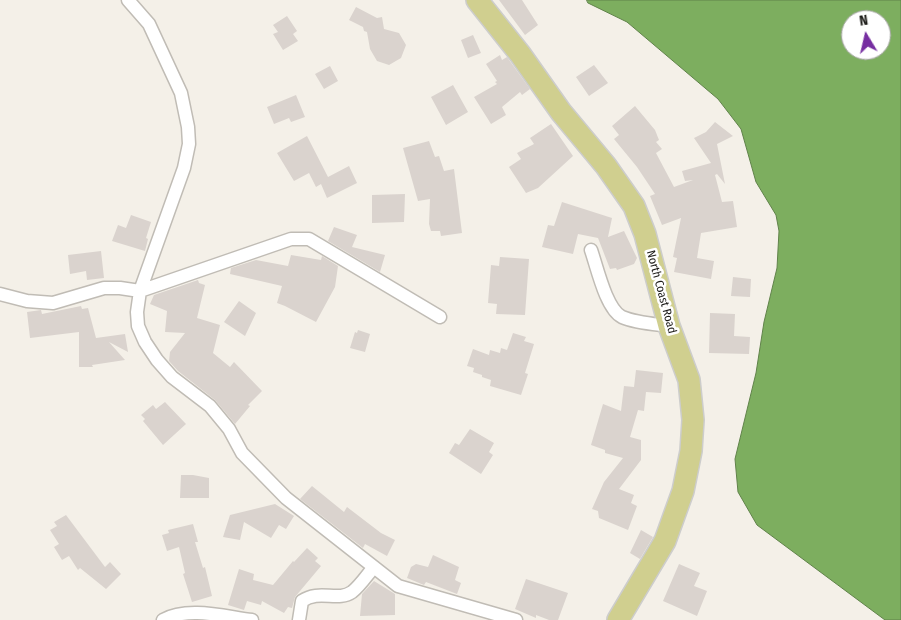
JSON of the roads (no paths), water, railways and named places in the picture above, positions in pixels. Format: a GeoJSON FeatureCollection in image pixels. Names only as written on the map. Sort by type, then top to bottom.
{"type":"FeatureCollection","features":[{"type":"Feature","properties":{"kind":"main road","name":"North Coast Road"},"geometry":{"type":"LineString","coordinates":[[477,0],[520,54],[561,112],[606,166],[634,206],[646,234],[668,326],[688,380],[693,420],[684,491],[665,540],[618,620]]}},
{"type":"Feature","properties":{"kind":"street"},"geometry":{"type":"LineString","coordinates":[[128,0],[149,24],[181,93],[188,127],[189,144],[184,168],[140,291],[137,312],[138,326],[145,342],[172,377],[210,406],[229,429],[242,453],[286,498],[398,586],[516,620]]}},
{"type":"Feature","properties":{"kind":"street"},"geometry":{"type":"LineString","coordinates":[[0,294],[27,301],[54,303],[104,288],[140,291],[292,239],[308,240],[440,317]]}},
{"type":"Feature","properties":{"kind":"street"},"geometry":{"type":"LineString","coordinates":[[591,250],[609,303],[615,312],[630,319],[668,326]]}},
{"type":"Feature","properties":{"kind":"street"},"geometry":{"type":"LineString","coordinates":[[299,620],[302,601],[309,596],[324,594],[342,596],[352,592],[374,567]]}},
{"type":"Feature","properties":{"kind":"street"},"geometry":{"type":"LineString","coordinates":[[164,620],[191,612],[252,620]]}}]}
